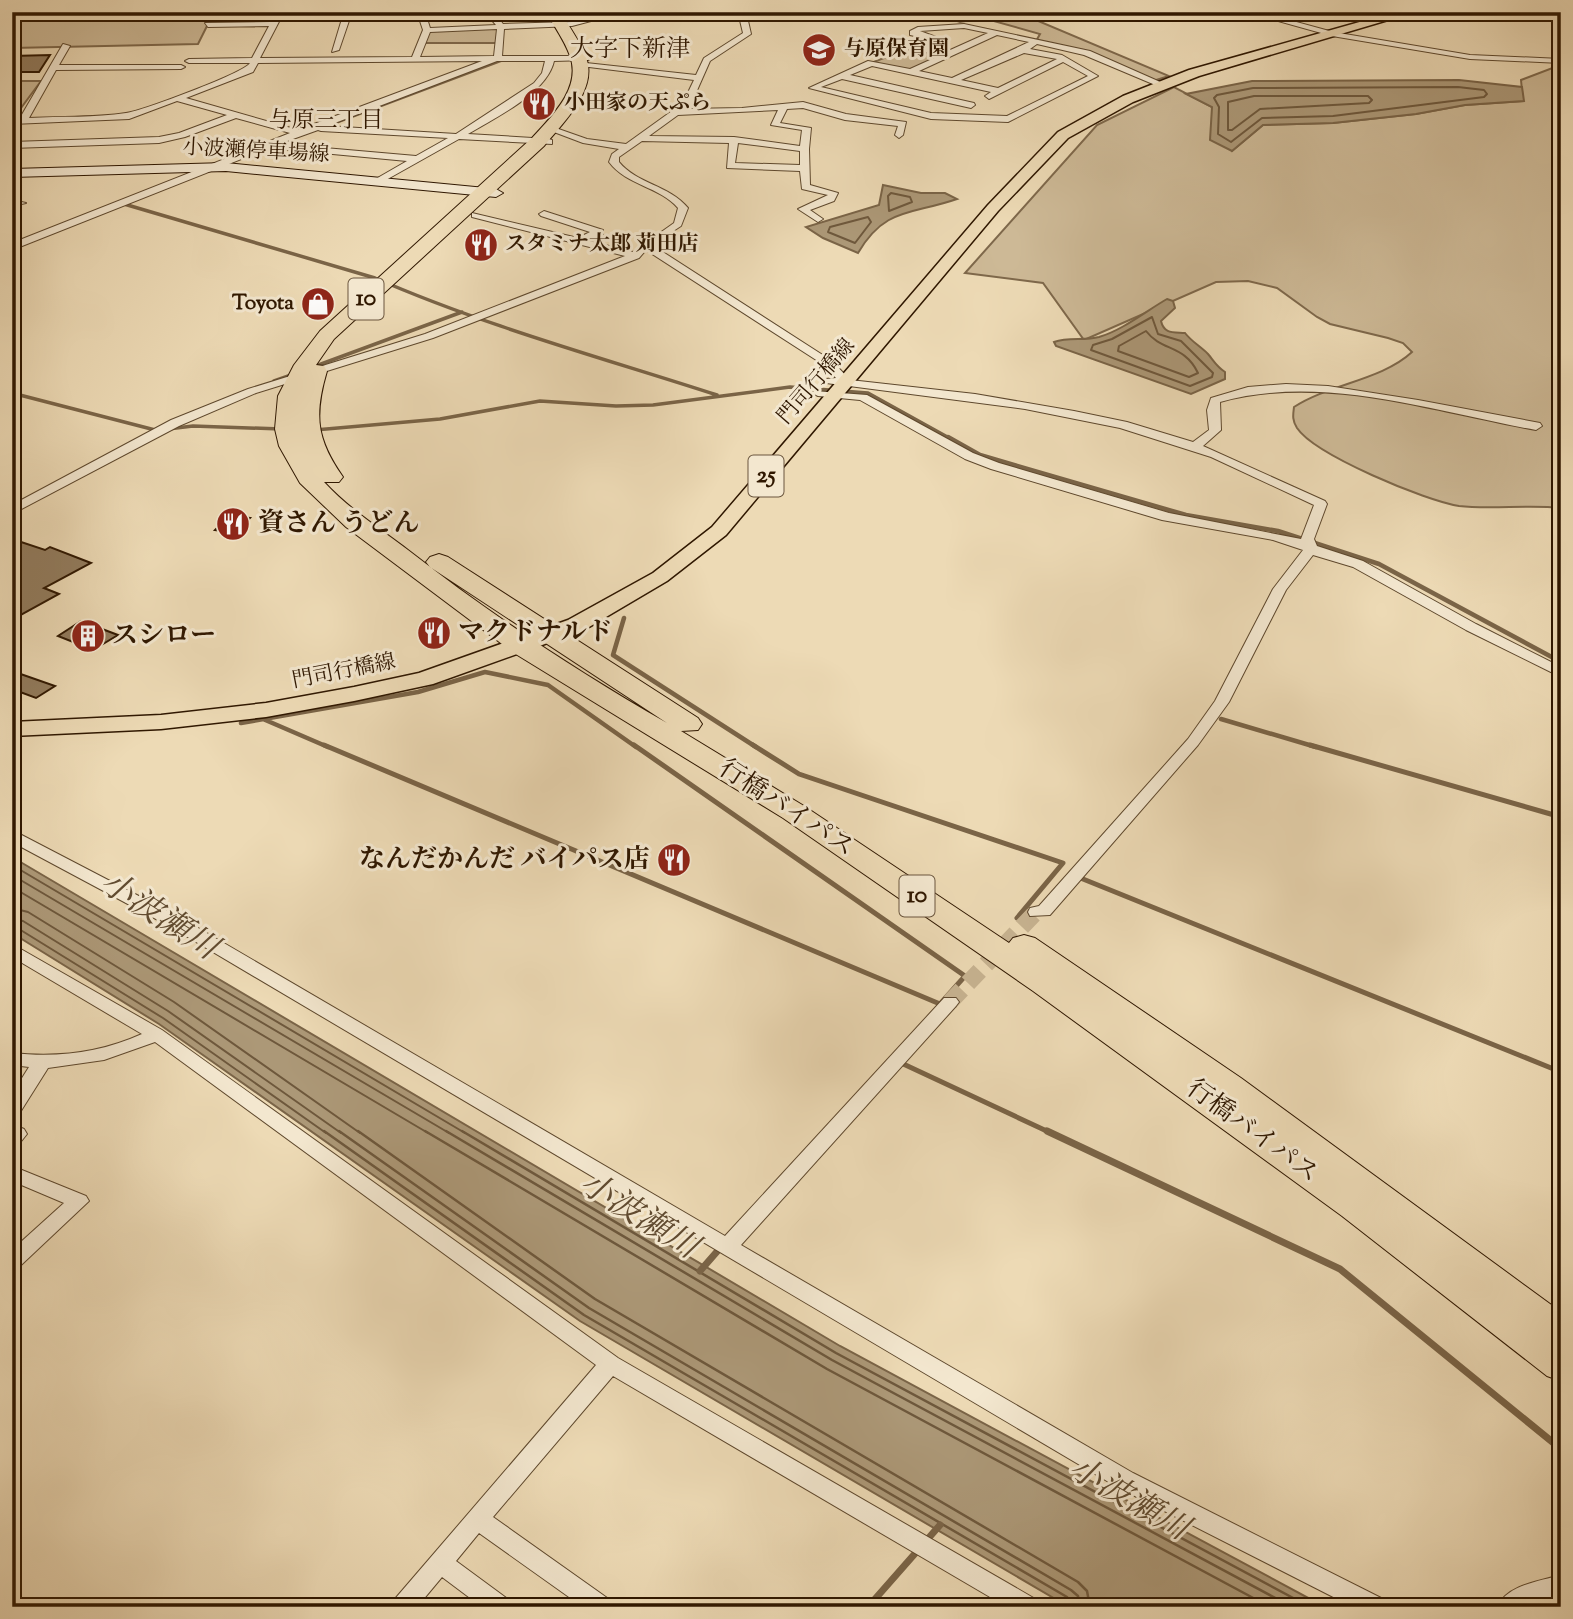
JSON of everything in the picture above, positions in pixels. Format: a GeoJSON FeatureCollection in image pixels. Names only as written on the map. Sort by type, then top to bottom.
{"type":"FeatureCollection","features":[{"type":"Feature","properties":{"kind":"highway"},"geometry":{"type":"LineString","coordinates":[[562,18],[585,61]]}},
{"type":"Feature","properties":{"kind":"highway","name":"10"},"geometry":{"type":"LineString","coordinates":[[489,192],[549,137],[580,83],[585,61]]}},
{"type":"Feature","properties":{"kind":"highway","name":"行橋バイパス"},"geometry":{"type":"LineString","coordinates":[[306,373],[341,337],[475,215],[489,192]]}},
{"type":"Feature","properties":{"kind":"highway","name":"行橋バイパス"},"geometry":{"type":"LineString","coordinates":[[489,192],[327,335],[286,406],[285,427],[299,464],[311,481],[337,508],[418,571],[532,636],[1082,983],[1350,1175],[1561,1334]]}},
{"type":"Feature","properties":{"kind":"highway","name":"行橋バイパス"},"geometry":{"type":"LineString","coordinates":[[532,636],[966,929],[1240,1123],[1493,1311],[1561,1365]]}},
{"type":"Feature","properties":{"kind":"main road","name":"門司行橋線"},"geometry":{"type":"LineString","coordinates":[[12,729],[161,722],[266,709],[425,679],[532,636],[660,577],[719,531],[833,385],[1050,147],[1096,114],[1158,83],[1390,12]]}},
{"type":"Feature","properties":{"kind":"main road","name":"門司行橋線"},"geometry":{"type":"LineString","coordinates":[[1327,33],[1409,12]]}},
{"type":"Feature","properties":{"kind":"main road","name":"小波瀬停車場線"},"geometry":{"type":"LineString","coordinates":[[12,173],[209,167],[489,192]]}},
{"type":"Feature","properties":{"kind":"main road","name":"門司行橋線"},"geometry":{"type":"LineString","coordinates":[[12,713],[167,708],[250,700],[388,674],[532,636]]}},
{"type":"Feature","properties":{"kind":"street"},"geometry":{"type":"LineString","coordinates":[[12,121],[129,116],[248,71],[263,51],[280,12]]}},
{"type":"Feature","properties":{"kind":"street"},"geometry":{"type":"LineString","coordinates":[[335,50],[348,12]]}},
{"type":"Feature","properties":{"kind":"street"},"geometry":{"type":"LineString","coordinates":[[415,60],[427,30],[421,12]]}},
{"type":"Feature","properties":{"kind":"street"},"geometry":{"type":"LineString","coordinates":[[489,12],[503,28],[498,58]]}},
{"type":"Feature","properties":{"kind":"street"},"geometry":{"type":"LineString","coordinates":[[427,30],[503,28],[621,12]]}},
{"type":"Feature","properties":{"kind":"street"},"geometry":{"type":"LineString","coordinates":[[12,510],[175,423],[306,373],[440,332],[635,256],[652,239],[678,226],[683,218],[683,208],[660,190],[622,173],[614,162],[615,156],[687,104],[708,60],[747,34],[742,12]]}},
{"type":"Feature","properties":{"kind":"street"},"geometry":{"type":"LineString","coordinates":[[1250,12],[1327,33],[1470,57],[1561,61]]}},
{"type":"Feature","properties":{"kind":"street"},"geometry":{"type":"LineString","coordinates":[[208,25],[274,24]]}},
{"type":"Feature","properties":{"kind":"street"},"geometry":{"type":"LineString","coordinates":[[949,54],[912,47],[932,37],[913,33],[918,29],[964,26],[1087,53],[1158,83]]}},
{"type":"Feature","properties":{"kind":"street"},"geometry":{"type":"LineString","coordinates":[[910,72],[996,33]]}},
{"type":"Feature","properties":{"kind":"street"},"geometry":{"type":"LineString","coordinates":[[953,81],[1023,50],[1036,41]]}},
{"type":"Feature","properties":{"kind":"street"},"geometry":{"type":"LineString","coordinates":[[23,121],[66,46]]}},
{"type":"Feature","properties":{"kind":"street"},"geometry":{"type":"LineString","coordinates":[[263,51],[419,49]]}},
{"type":"Feature","properties":{"kind":"street"},"geometry":{"type":"LineString","coordinates":[[998,91],[871,63],[813,88],[931,116],[1008,119],[1094,76],[1063,60],[1023,50]]}},
{"type":"Feature","properties":{"kind":"street"},"geometry":{"type":"LineString","coordinates":[[12,247],[209,167],[498,58]]}},
{"type":"Feature","properties":{"kind":"street"},"geometry":{"type":"LineString","coordinates":[[53,68],[181,66],[256,61],[550,58],[699,78]]}},
{"type":"Feature","properties":{"kind":"street"},"geometry":{"type":"LineString","coordinates":[[377,182],[459,136],[537,83],[546,75],[550,58]]}},
{"type":"Feature","properties":{"kind":"street"},"geometry":{"type":"LineString","coordinates":[[946,117],[1063,60]]}},
{"type":"Feature","properties":{"kind":"street"},"geometry":{"type":"LineString","coordinates":[[181,66],[198,71]]}},
{"type":"Feature","properties":{"kind":"street"},"geometry":{"type":"LineString","coordinates":[[223,71],[248,71]]}},
{"type":"Feature","properties":{"kind":"street"},"geometry":{"type":"LineString","coordinates":[[842,76],[971,105]]}},
{"type":"Feature","properties":{"kind":"street"},"geometry":{"type":"LineString","coordinates":[[819,110],[855,98]]}},
{"type":"Feature","properties":{"kind":"street"},"geometry":{"type":"LineString","coordinates":[[179,99],[298,133]]}},
{"type":"Feature","properties":{"kind":"street"},"geometry":{"type":"LineString","coordinates":[[675,112],[743,111],[803,105],[859,119],[903,124],[899,135]]}},
{"type":"Feature","properties":{"kind":"street"},"geometry":{"type":"LineString","coordinates":[[784,107],[775,125],[807,128],[804,149],[805,187],[834,195],[803,209],[818,219]]}},
{"type":"Feature","properties":{"kind":"street"},"geometry":{"type":"LineString","coordinates":[[12,145],[159,140],[236,116]]}},
{"type":"Feature","properties":{"kind":"street"},"geometry":{"type":"LineString","coordinates":[[316,127],[459,136],[549,137],[627,147]]}},
{"type":"Feature","properties":{"kind":"street"},"geometry":{"type":"LineString","coordinates":[[640,138],[734,140],[804,149]]}},
{"type":"Feature","properties":{"kind":"street"},"geometry":{"type":"LineString","coordinates":[[734,140],[730,166],[806,168]]}},
{"type":"Feature","properties":{"kind":"street"},"geometry":{"type":"LineString","coordinates":[[266,145],[416,159]]}},
{"type":"Feature","properties":{"kind":"street"},"geometry":{"type":"LineString","coordinates":[[544,214],[599,232],[581,241]]}},
{"type":"Feature","properties":{"kind":"street"},"geometry":{"type":"LineString","coordinates":[[475,215],[635,256]]}},
{"type":"Feature","properties":{"kind":"street"},"geometry":{"type":"LineString","coordinates":[[646,246],[828,363],[833,385]]}},
{"type":"Feature","properties":{"kind":"street"},"geometry":{"type":"LineString","coordinates":[[833,385],[919,390],[1054,412],[1115,425],[1214,454],[1321,504],[1307,539],[1311,548]]}},
{"type":"Feature","properties":{"kind":"street"},"geometry":{"type":"LineString","coordinates":[[833,385],[863,397],[969,456],[995,466],[1167,517],[1274,536],[1358,564],[1561,673]]}},
{"type":"Feature","properties":{"kind":"street"},"geometry":{"type":"LineString","coordinates":[[1193,447],[1218,429],[1212,409],[1215,400],[1226,395],[1257,390],[1304,389],[1388,398],[1536,426]]}},
{"type":"Feature","properties":{"kind":"street"},"geometry":{"type":"LineString","coordinates":[[1036,912],[1044,911],[1193,742],[1222,702],[1280,589],[1311,548]]}},
{"type":"Feature","properties":{"kind":"street"},"geometry":{"type":"LineString","coordinates":[[12,835],[175,922],[1125,1480],[1377,1607]]}},
{"type":"Feature","properties":{"kind":"street"},"geometry":{"type":"LineString","coordinates":[[16,956],[156,1034],[610,1364],[1030,1607]]}},
{"type":"Feature","properties":{"kind":"street"},"geometry":{"type":"LineString","coordinates":[[727,1247],[950,1002]]}},
{"type":"Feature","properties":{"kind":"street"},"geometry":{"type":"LineString","coordinates":[[12,1059],[41,1064],[131,1048],[156,1034]]}},
{"type":"Feature","properties":{"kind":"street"},"geometry":{"type":"LineString","coordinates":[[12,1109],[41,1064]]}},
{"type":"Feature","properties":{"kind":"street"},"geometry":{"type":"LineString","coordinates":[[12,1131],[17,1134],[12,1139]]}},
{"type":"Feature","properties":{"kind":"street"},"geometry":{"type":"LineString","coordinates":[[12,1173],[79,1201],[12,1262]]}},
{"type":"Feature","properties":{"kind":"street"},"geometry":{"type":"LineString","coordinates":[[402,1607],[610,1364]]}},
{"type":"Feature","properties":{"kind":"street"},"geometry":{"type":"LineString","coordinates":[[479,1520],[603,1607]]}},
{"type":"Feature","properties":{"kind":"street"},"geometry":{"type":"LineString","coordinates":[[441,1563],[501,1607]]}},
{"type":"Feature","properties":{"kind":"street"},"geometry":{"type":"LineString","coordinates":[[1509,1607],[1520,1598],[1561,1585]]}},
{"type":"Feature","properties":{"kind":"shaded area"},"geometry":{"type":"Polygon","coordinates":[[[12,12],[214,12],[198,44],[12,48],[12,12]]]}},
{"type":"Feature","properties":{"kind":"shaded area"},"geometry":{"type":"Polygon","coordinates":[[[931,12],[1017,12],[1169,76],[1153,81],[1087,53],[1036,41],[1040,34],[983,18],[960,22],[931,12]]]}},
{"type":"Feature","properties":{"kind":"shaded area"},"geometry":{"type":"Polygon","coordinates":[[[503,28],[500,43],[421,43],[427,30],[503,28]]]}},
{"type":"Feature","properties":{"kind":"shaded area"},"geometry":{"type":"Polygon","coordinates":[[[912,47],[949,54],[910,72],[871,63],[912,47]]]}},
{"type":"Feature","properties":{"kind":"shaded area"},"geometry":{"type":"Polygon","coordinates":[[[1555,67],[1561,68],[1561,508],[1471,507],[1443,502],[1372,475],[1325,451],[1308,439],[1295,425],[1294,407],[1308,399],[1371,376],[1412,352],[1403,343],[1330,324],[1277,288],[1248,281],[1216,282],[1084,340],[1043,283],[965,273],[1097,125],[1174,87],[1212,107],[1232,151],[1263,125],[1333,123],[1416,114],[1465,105],[1523,101],[1521,80],[1555,67]]]}},
{"type":"Feature","properties":{"kind":"shaded area"},"geometry":{"type":"Polygon","coordinates":[[[12,81],[41,81],[18,112],[12,112],[12,81]]]}},
{"type":"Feature","properties":{"kind":"water"},"geometry":{"type":"Polygon","coordinates":[[[1459,80],[1522,87],[1524,101],[1465,105],[1416,114],[1333,123],[1263,125],[1232,151],[1210,140],[1212,107],[1186,94],[1252,81],[1459,80]]]}},
{"type":"Feature","properties":{"kind":"water"},"geometry":{"type":"Polygon","coordinates":[[[883,185],[921,193],[945,193],[957,199],[889,220],[878,227],[858,253],[823,238],[806,227],[879,205],[883,185]]]}},
{"type":"Feature","properties":{"kind":"water"},"geometry":{"type":"Polygon","coordinates":[[[1167,299],[1173,301],[1175,308],[1161,321],[1164,328],[1170,332],[1185,333],[1225,372],[1225,379],[1191,394],[1056,346],[1054,342],[1108,334],[1167,299]]]}},
{"type":"Feature","properties":{"kind":"water"},"geometry":{"type":"Polygon","coordinates":[[[12,857],[840,1346],[1325,1607],[1069,1607],[580,1321],[159,1024],[12,933],[12,857]]]}},
{"type":"Feature","properties":{"kind":"building"},"geometry":{"type":"Polygon","coordinates":[[[50,55],[39,72],[12,72],[12,56],[50,55]]]}},
{"type":"Feature","properties":{"kind":"building","name":"資さん うどん"},"geometry":{"type":"Polygon","coordinates":[[[230,515],[250,518],[235,533],[215,530],[230,515]]]}},
{"type":"Feature","properties":{"kind":"building"},"geometry":{"type":"Polygon","coordinates":[[[12,539],[45,550],[50,547],[91,563],[44,588],[59,594],[19,616],[12,613],[12,539]]]}},
{"type":"Feature","properties":{"kind":"building","name":"スシロー"},"geometry":{"type":"Polygon","coordinates":[[[81,621],[118,635],[93,650],[58,636],[81,621]]]}},
{"type":"Feature","properties":{"kind":"building"},"geometry":{"type":"Polygon","coordinates":[[[12,671],[55,686],[36,698],[12,689],[12,671]]]}},
{"type":"Feature","properties":{"kind":"waterway"},"geometry":{"type":"LineString","coordinates":[[322,128],[503,60]]}},
{"type":"Feature","properties":{"kind":"waterway"},"geometry":{"type":"LineString","coordinates":[[124,204],[375,278],[462,312]]}},
{"type":"Feature","properties":{"kind":"waterway"},"geometry":{"type":"LineString","coordinates":[[313,367],[462,312]]}},
{"type":"Feature","properties":{"kind":"waterway"},"geometry":{"type":"LineString","coordinates":[[462,312],[544,341],[717,395]]}},
{"type":"Feature","properties":{"kind":"waterway"},"geometry":{"type":"LineString","coordinates":[[274,381],[294,374]]}},
{"type":"Feature","properties":{"kind":"waterway"},"geometry":{"type":"LineString","coordinates":[[315,430],[440,419],[540,401],[616,406],[653,405],[790,387],[868,393],[951,439]]}},
{"type":"Feature","properties":{"kind":"waterway"},"geometry":{"type":"LineString","coordinates":[[12,393],[159,431]]}},
{"type":"Feature","properties":{"kind":"waterway"},"geometry":{"type":"LineString","coordinates":[[168,429],[193,426],[281,429]]}},
{"type":"Feature","properties":{"kind":"waterway"},"geometry":{"type":"LineString","coordinates":[[948,437],[980,455],[1186,515],[1278,531],[1379,564],[1561,662]]}},
{"type":"Feature","properties":{"kind":"waterway"},"geometry":{"type":"LineString","coordinates":[[624,618],[613,655],[756,747]]}},
{"type":"Feature","properties":{"kind":"waterway"},"geometry":{"type":"LineString","coordinates":[[263,719],[418,692],[485,672],[548,685],[636,747]]}},
{"type":"Feature","properties":{"kind":"waterway"},"geometry":{"type":"LineString","coordinates":[[241,723],[263,719]]}},
{"type":"Feature","properties":{"kind":"waterway"},"geometry":{"type":"LineString","coordinates":[[263,719],[328,747]]}},
{"type":"Feature","properties":{"kind":"waterway"},"geometry":{"type":"LineString","coordinates":[[1221,719],[1316,747]]}},
{"type":"Feature","properties":{"kind":"waterway"},"geometry":{"type":"LineString","coordinates":[[324,745],[940,1004]]}},
{"type":"Feature","properties":{"kind":"waterway"},"geometry":{"type":"LineString","coordinates":[[634,745],[965,976],[941,1003]]}},
{"type":"Feature","properties":{"kind":"waterway"},"geometry":{"type":"LineString","coordinates":[[753,745],[799,774],[1063,863],[1017,918]]}},
{"type":"Feature","properties":{"kind":"waterway"},"geometry":{"type":"LineString","coordinates":[[1310,745],[1561,817]]}},
{"type":"Feature","properties":{"kind":"waterway"},"geometry":{"type":"LineString","coordinates":[[1078,877],[1561,1072]]}},
{"type":"Feature","properties":{"kind":"waterway"},"geometry":{"type":"LineString","coordinates":[[899,1062],[1051,1133]]}},
{"type":"Feature","properties":{"kind":"waterway"},"geometry":{"type":"LineString","coordinates":[[1047,1131],[1340,1269],[1561,1449]]}},
{"type":"Feature","properties":{"kind":"waterway","name":"小波瀬川"},"geometry":{"type":"LineString","coordinates":[[700,1271],[721,1247]]}},
{"type":"Feature","properties":{"kind":"waterway"},"geometry":{"type":"LineString","coordinates":[[926,1541],[940,1525]]}},
{"type":"Feature","properties":{"kind":"waterway"},"geometry":{"type":"LineString","coordinates":[[868,1607],[919,1549]]}},
{"type":"Feature","properties":{"kind":"tunnel"},"geometry":{"type":"LineString","coordinates":[[950,1002],[1036,912]]}},
{"type":"Feature","properties":{"kind":"place","name":"与原保育園"},"geometry":{"type":"Point","coordinates":[819,50]}},
{"type":"Feature","properties":{"kind":"place","name":"小田家の天ぷら"},"geometry":{"type":"Point","coordinates":[539,104]}},
{"type":"Feature","properties":{"kind":"place","name":"スタミナ太郎 苅田店"},"geometry":{"type":"Point","coordinates":[481,245]}},
{"type":"Feature","properties":{"kind":"place","name":"Toyota"},"geometry":{"type":"Point","coordinates":[318,304]}},
{"type":"Feature","properties":{"kind":"place","name":"資さん うどん"},"geometry":{"type":"Point","coordinates":[233,524]}},
{"type":"Feature","properties":{"kind":"place","name":"マクドナルド"},"geometry":{"type":"Point","coordinates":[434,633]}},
{"type":"Feature","properties":{"kind":"place","name":"スシロー"},"geometry":{"type":"Point","coordinates":[88,636]}},
{"type":"Feature","properties":{"kind":"place","name":"なんだかんだ バイパス店"},"geometry":{"type":"Point","coordinates":[674,860]}},
{"type":"Feature","properties":{"kind":"district","name":"大字下新津"},"geometry":{"type":"Point","coordinates":[630,50]}},
{"type":"Feature","properties":{"kind":"district","name":"与原三丁目"},"geometry":{"type":"Point","coordinates":[326,121]}}]}
